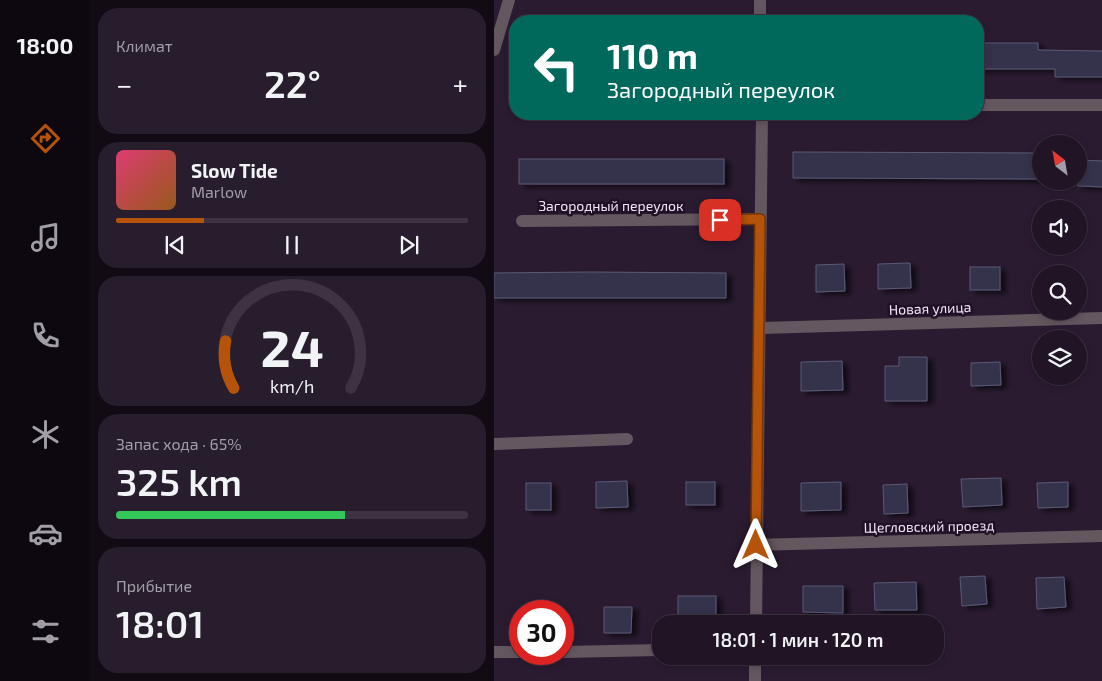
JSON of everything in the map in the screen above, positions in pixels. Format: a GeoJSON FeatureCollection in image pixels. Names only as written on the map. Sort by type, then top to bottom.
{"type":"FeatureCollection","features":[{"type":"Feature","properties":{"kind":"street"},"geometry":{"type":"LineString","coordinates":[[494,50],[509,0]]}},
{"type":"Feature","properties":{"kind":"street"},"geometry":{"type":"LineString","coordinates":[[760,0],[760,15]]}},
{"type":"Feature","properties":{"kind":"street"},"geometry":{"type":"LineString","coordinates":[[984,104],[1102,105]]}},
{"type":"Feature","properties":{"kind":"street"},"geometry":{"type":"LineString","coordinates":[[756,615],[762,120]]}},
{"type":"Feature","properties":{"kind":"street","name":"Загородный переулок"},"geometry":{"type":"LineString","coordinates":[[522,221],[760,219]]}},
{"type":"Feature","properties":{"kind":"street","name":"Новая улица"},"geometry":{"type":"LineString","coordinates":[[758,328],[1102,318]]}},
{"type":"Feature","properties":{"kind":"street"},"geometry":{"type":"LineString","coordinates":[[494,444],[627,439]]}},
{"type":"Feature","properties":{"kind":"street","name":"Щегловский проезд"},"geometry":{"type":"LineString","coordinates":[[756,545],[1102,536]]}},
{"type":"Feature","properties":{"kind":"street"},"geometry":{"type":"LineString","coordinates":[[574,652],[652,650]]}},
{"type":"Feature","properties":{"kind":"street"},"geometry":{"type":"LineString","coordinates":[[494,652],[509,652]]}},
{"type":"Feature","properties":{"kind":"street"},"geometry":{"type":"LineString","coordinates":[[755,665],[755,681]]}},
{"type":"Feature","properties":{"kind":"building"},"geometry":{"type":"Polygon","coordinates":[[[984,43],[1038,43],[1038,50],[1103,51],[1103,77],[1055,77],[1055,69],[984,69],[984,43]]]}},
{"type":"Feature","properties":{"kind":"building"},"geometry":{"type":"Polygon","coordinates":[[[793,152],[1032,153],[1032,179],[793,178],[793,152]]]}},
{"type":"Feature","properties":{"kind":"building"},"geometry":{"type":"Polygon","coordinates":[[[519,159],[724,159],[724,184],[519,184],[519,159]]]}},
{"type":"Feature","properties":{"kind":"building"},"geometry":{"type":"Polygon","coordinates":[[[1087,160],[1103,161],[1103,187],[1087,186],[1087,160]]]}},
{"type":"Feature","properties":{"kind":"building"},"geometry":{"type":"Polygon","coordinates":[[[910,263],[911,288],[878,289],[878,264],[910,263]]]}},
{"type":"Feature","properties":{"kind":"building"},"geometry":{"type":"Polygon","coordinates":[[[844,264],[845,291],[816,292],[816,265],[844,264]]]}},
{"type":"Feature","properties":{"kind":"building"},"geometry":{"type":"Polygon","coordinates":[[[970,267],[1000,267],[1000,290],[970,290],[970,267]]]}},
{"type":"Feature","properties":{"kind":"building"},"geometry":{"type":"Polygon","coordinates":[[[494,273],[726,273],[726,298],[494,298],[494,273]]]}},
{"type":"Feature","properties":{"kind":"building"},"geometry":{"type":"Polygon","coordinates":[[[899,357],[927,357],[927,401],[885,401],[885,366],[899,366],[899,357]]]}},
{"type":"Feature","properties":{"kind":"building"},"geometry":{"type":"Polygon","coordinates":[[[842,361],[843,390],[801,391],[801,362],[842,361]]]}},
{"type":"Feature","properties":{"kind":"building"},"geometry":{"type":"Polygon","coordinates":[[[1000,362],[1001,385],[971,386],[971,363],[1000,362]]]}},
{"type":"Feature","properties":{"kind":"building"},"geometry":{"type":"Polygon","coordinates":[[[1001,478],[1002,505],[963,507],[961,479],[1001,478]]]}},
{"type":"Feature","properties":{"kind":"building"},"geometry":{"type":"Polygon","coordinates":[[[627,481],[628,507],[596,508],[596,482],[627,481]]]}},
{"type":"Feature","properties":{"kind":"building"},"geometry":{"type":"Polygon","coordinates":[[[686,482],[715,482],[715,505],[686,505],[686,482]]]}},
{"type":"Feature","properties":{"kind":"building"},"geometry":{"type":"Polygon","coordinates":[[[841,482],[841,510],[801,511],[801,483],[841,482]]]}},
{"type":"Feature","properties":{"kind":"building"},"geometry":{"type":"Polygon","coordinates":[[[1068,482],[1068,507],[1038,508],[1037,483],[1068,482]]]}},
{"type":"Feature","properties":{"kind":"building"},"geometry":{"type":"Polygon","coordinates":[[[526,483],[551,483],[551,510],[526,510],[526,483]]]}},
{"type":"Feature","properties":{"kind":"building"},"geometry":{"type":"Polygon","coordinates":[[[907,484],[908,513],[884,514],[883,485],[907,484]]]}},
{"type":"Feature","properties":{"kind":"building"},"geometry":{"type":"Polygon","coordinates":[[[985,576],[987,604],[962,606],[960,577],[985,576]]]}},
{"type":"Feature","properties":{"kind":"building"},"geometry":{"type":"Polygon","coordinates":[[[1064,577],[1066,607],[1037,609],[1036,578],[1064,577]]]}},
{"type":"Feature","properties":{"kind":"building"},"geometry":{"type":"Polygon","coordinates":[[[916,582],[917,610],[875,610],[874,583],[916,582]]]}},
{"type":"Feature","properties":{"kind":"building"},"geometry":{"type":"Polygon","coordinates":[[[803,586],[843,586],[843,613],[803,612],[803,586]]]}},
{"type":"Feature","properties":{"kind":"building"},"geometry":{"type":"Polygon","coordinates":[[[678,596],[716,596],[716,615],[678,615],[678,596]]]}},
{"type":"Feature","properties":{"kind":"building"},"geometry":{"type":"Polygon","coordinates":[[[604,607],[632,607],[631,633],[604,633],[604,607]]]}},
{"type":"Feature","properties":{"kind":"route"},"geometry":{"type":"LineString","coordinates":[[720,220],[760,219],[756,545]]}}]}
